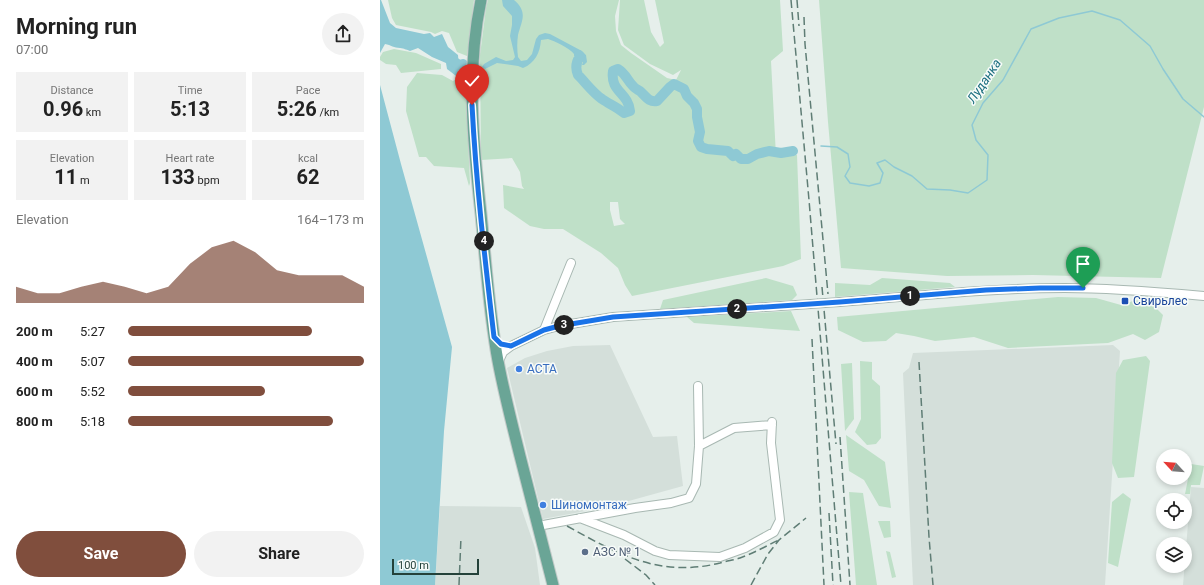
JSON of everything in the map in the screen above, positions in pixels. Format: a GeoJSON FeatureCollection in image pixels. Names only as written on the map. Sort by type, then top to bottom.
{"type":"FeatureCollection","features":[{"type":"Feature","properties":{"kind":"main road"},"geometry":{"type":"LineString","coordinates":[[481,0],[473,56],[472,105],[474,147],[494,337],[506,400],[552,585]]}},
{"type":"Feature","properties":{"kind":"street"},"geometry":{"type":"LineString","coordinates":[[544,330],[571,263]]}},
{"type":"Feature","properties":{"kind":"street"},"geometry":{"type":"LineString","coordinates":[[498,363],[503,352],[511,346],[544,330],[613,317],[840,302],[986,290],[1059,288],[1132,290],[1204,296]]}},
{"type":"Feature","properties":{"kind":"street"},"geometry":{"type":"LineString","coordinates":[[494,337],[501,344],[511,346]]}},
{"type":"Feature","properties":{"kind":"street"},"geometry":{"type":"LineString","coordinates":[[538,526],[671,503],[688,498],[696,484],[699,446],[698,386]]}},
{"type":"Feature","properties":{"kind":"street"},"geometry":{"type":"LineString","coordinates":[[580,518],[624,535],[655,551],[669,555],[720,557],[745,548],[774,532],[780,520],[771,444],[772,423],[734,428],[699,446]]}},
{"type":"Feature","properties":{"kind":"shaded area"},"geometry":{"type":"Polygon","coordinates":[[[610,345],[653,437],[677,436],[683,486],[607,507],[543,519],[507,368],[525,358],[547,351],[573,346],[610,345]]]}},
{"type":"Feature","properties":{"kind":"shaded area"},"geometry":{"type":"Polygon","coordinates":[[[1113,345],[1120,351],[1105,585],[913,585],[903,373],[909,368],[913,353],[1113,345]]]}},
{"type":"Feature","properties":{"kind":"shaded area"},"geometry":{"type":"Polygon","coordinates":[[[1191,487],[1204,488],[1204,585],[1183,585],[1184,573],[1192,573],[1192,537],[1187,537],[1188,529],[1192,529],[1192,493],[1191,493],[1191,487]]]}},
{"type":"Feature","properties":{"kind":"shaded area"},"geometry":{"type":"Polygon","coordinates":[[[440,506],[521,507],[535,548],[540,585],[435,585],[440,506]]]}},
{"type":"Feature","properties":{"kind":"green space"},"geometry":{"type":"Polygon","coordinates":[[[388,0],[474,0],[467,56],[457,52],[449,33],[442,31],[435,34],[396,25],[392,18],[388,0]]]}},
{"type":"Feature","properties":{"kind":"green space"},"geometry":{"type":"Polygon","coordinates":[[[488,0],[619,0],[615,16],[616,31],[621,45],[667,78],[676,80],[681,70],[673,75],[650,64],[624,45],[618,30],[620,0],[644,0],[651,32],[660,47],[664,43],[655,0],[780,0],[783,51],[771,61],[776,156],[797,155],[801,259],[783,266],[632,296],[625,285],[618,268],[601,253],[563,229],[544,229],[530,226],[504,208],[503,185],[524,189],[522,186],[520,172],[512,158],[481,160],[480,55],[488,0]],[[610,202],[610,210],[614,226],[625,224],[620,219],[618,202],[610,202]]]}},
{"type":"Feature","properties":{"kind":"green space"},"geometry":{"type":"Polygon","coordinates":[[[819,0],[1204,0],[1204,107],[1161,278],[1033,275],[947,276],[841,268],[819,0]]]}},
{"type":"Feature","properties":{"kind":"green space"},"geometry":{"type":"Polygon","coordinates":[[[394,49],[416,53],[441,64],[441,69],[401,73],[396,65],[386,64],[380,60],[383,52],[394,49]]]}},
{"type":"Feature","properties":{"kind":"green space"},"geometry":{"type":"Polygon","coordinates":[[[417,73],[442,75],[453,81],[465,74],[469,186],[464,168],[434,166],[426,157],[419,157],[406,111],[407,87],[417,73]]]}},
{"type":"Feature","properties":{"kind":"green space"},"geometry":{"type":"Polygon","coordinates":[[[766,278],[793,286],[797,295],[792,300],[660,309],[663,300],[766,278]]]}},
{"type":"Feature","properties":{"kind":"green space"},"geometry":{"type":"Polygon","coordinates":[[[882,278],[950,283],[955,287],[835,297],[835,283],[870,285],[882,278]]]}},
{"type":"Feature","properties":{"kind":"green space"},"geometry":{"type":"Polygon","coordinates":[[[1058,297],[1096,298],[1121,305],[1136,300],[1154,306],[1163,315],[1159,332],[1145,340],[1133,334],[1108,343],[1008,348],[974,337],[935,341],[896,333],[886,341],[863,342],[838,330],[837,317],[1058,297]]]}},
{"type":"Feature","properties":{"kind":"green space"},"geometry":{"type":"Polygon","coordinates":[[[791,311],[800,331],[694,323],[687,317],[791,311]]]}},
{"type":"Feature","properties":{"kind":"green space"},"geometry":{"type":"Polygon","coordinates":[[[1146,356],[1150,361],[1134,477],[1118,478],[1112,463],[1116,373],[1123,360],[1146,356]]]}},
{"type":"Feature","properties":{"kind":"green space"},"geometry":{"type":"Polygon","coordinates":[[[860,361],[872,362],[872,379],[880,386],[881,438],[876,444],[867,445],[855,432],[861,419],[860,361]]]}},
{"type":"Feature","properties":{"kind":"green space"},"geometry":{"type":"Polygon","coordinates":[[[852,363],[854,419],[845,431],[841,364],[852,363]]]}},
{"type":"Feature","properties":{"kind":"green space"},"geometry":{"type":"Polygon","coordinates":[[[846,435],[885,462],[891,508],[879,506],[864,480],[849,471],[846,435]]]}},
{"type":"Feature","properties":{"kind":"green space"},"geometry":{"type":"Polygon","coordinates":[[[1192,464],[1204,466],[1200,485],[1192,485],[1192,464]]]}},
{"type":"Feature","properties":{"kind":"green space"},"geometry":{"type":"Polygon","coordinates":[[[1187,485],[1191,485],[1190,493],[1185,493],[1187,485]]]}},
{"type":"Feature","properties":{"kind":"green space"},"geometry":{"type":"Polygon","coordinates":[[[849,492],[863,493],[877,585],[856,585],[849,492]]]}},
{"type":"Feature","properties":{"kind":"green space"},"geometry":{"type":"Polygon","coordinates":[[[1123,493],[1131,499],[1118,567],[1108,563],[1112,502],[1123,493]]]}},
{"type":"Feature","properties":{"kind":"green space"},"geometry":{"type":"Polygon","coordinates":[[[878,521],[890,521],[891,537],[884,538],[878,521]]]}},
{"type":"Feature","properties":{"kind":"green space"},"geometry":{"type":"Polygon","coordinates":[[[886,551],[890,552],[896,577],[892,578],[886,551]]]}},
{"type":"Feature","properties":{"kind":"water"},"geometry":{"type":"Polygon","coordinates":[[[380,0],[390,23],[396,28],[424,34],[430,33],[434,37],[442,34],[448,47],[458,55],[459,70],[456,76],[447,69],[446,63],[432,57],[418,48],[410,51],[385,44],[380,53],[380,0]]]}},
{"type":"Feature","properties":{"kind":"water"},"geometry":{"type":"Polygon","coordinates":[[[502,0],[514,0],[521,8],[523,16],[517,43],[518,57],[521,61],[527,60],[532,54],[536,39],[539,35],[545,33],[550,34],[580,50],[586,55],[587,62],[582,65],[583,62],[580,60],[576,67],[574,54],[569,49],[548,39],[541,40],[536,57],[531,63],[523,68],[497,63],[485,69],[482,67],[484,64],[496,57],[506,61],[513,60],[515,57],[510,36],[512,16],[503,6],[502,0]]]}},
{"type":"Feature","properties":{"kind":"water"},"geometry":{"type":"Polygon","coordinates":[[[380,85],[452,347],[444,431],[435,585],[380,585],[380,85]]]}},
{"type":"Feature","properties":{"kind":"waterway","name":"Луданка"},"geometry":{"type":"LineString","coordinates":[[821,146],[837,147],[848,154],[850,167],[845,176],[850,183],[869,186],[880,183],[883,173],[877,163],[885,160],[894,167],[912,176],[927,189],[950,190],[968,193],[987,180],[988,155],[976,140],[972,125],[983,103],[1003,80],[1031,29],[1059,18],[1092,11],[1120,20],[1150,46],[1183,99],[1204,117]]}},
{"type":"Feature","properties":{"kind":"waterway","name":"Луданка"},"geometry":{"type":"LineString","coordinates":[[579,55],[580,56],[576,65],[578,75],[599,97],[624,113],[630,111],[629,105],[614,83],[613,71],[618,69],[634,87],[652,101],[657,101],[674,84],[684,89],[687,96],[694,103],[697,109],[700,132],[698,141],[701,147],[728,151],[733,156],[736,154],[741,159],[748,159],[757,154],[769,151],[781,153],[793,151]]}},
{"type":"Feature","properties":{"kind":"waterway","name":"Луданка"},"geometry":{"type":"LineString","coordinates":[[447,57],[459,65],[463,64]]}},
{"type":"Feature","properties":{"kind":"railway"},"geometry":{"type":"LineString","coordinates":[[791,0],[841,585]]}},
{"type":"Feature","properties":{"kind":"railway"},"geometry":{"type":"LineString","coordinates":[[797,0],[799,26]]}},
{"type":"Feature","properties":{"kind":"railway"},"geometry":{"type":"LineString","coordinates":[[804,17],[805,44],[828,294]]}},
{"type":"Feature","properties":{"kind":"railway"},"geometry":{"type":"LineString","coordinates":[[822,287],[836,444]]}},
{"type":"Feature","properties":{"kind":"railway"},"geometry":{"type":"LineString","coordinates":[[812,339],[824,585]]}},
{"type":"Feature","properties":{"kind":"railway"},"geometry":{"type":"LineString","coordinates":[[919,362],[933,585]]}},
{"type":"Feature","properties":{"kind":"railway"},"geometry":{"type":"LineString","coordinates":[[840,437],[850,585]]}},
{"type":"Feature","properties":{"kind":"railway"},"geometry":{"type":"LineString","coordinates":[[829,513],[833,585]]}},
{"type":"Feature","properties":{"kind":"railway"},"geometry":{"type":"LineString","coordinates":[[751,585],[768,554],[779,540],[806,518]]}},
{"type":"Feature","properties":{"kind":"railway"},"geometry":{"type":"LineString","coordinates":[[567,526],[604,546],[640,561],[678,567],[698,567],[738,559],[779,540]]}},
{"type":"Feature","properties":{"kind":"railway"},"geometry":{"type":"LineString","coordinates":[[459,585],[461,537]]}},
{"type":"Feature","properties":{"kind":"railway"},"geometry":{"type":"LineString","coordinates":[[625,559],[646,575],[655,585]]}},
{"type":"Feature","properties":{"kind":"place","name":"Свирьлес"},"geometry":{"type":"Point","coordinates":[1125,301]}},
{"type":"Feature","properties":{"kind":"place","name":"АСТА"},"geometry":{"type":"Point","coordinates":[519,369]}},
{"type":"Feature","properties":{"kind":"place","name":"Шиномонтаж"},"geometry":{"type":"Point","coordinates":[543,505]}},
{"type":"Feature","properties":{"kind":"place","name":"АЗС № 1"},"geometry":{"type":"Point","coordinates":[585,552]}},
{"type":"Feature","properties":{"kind":"route"},"geometry":{"type":"LineString","coordinates":[[472,105],[474,147],[494,337],[501,344],[511,346],[544,330],[613,317],[840,302],[986,290],[1083,288]]}}]}
